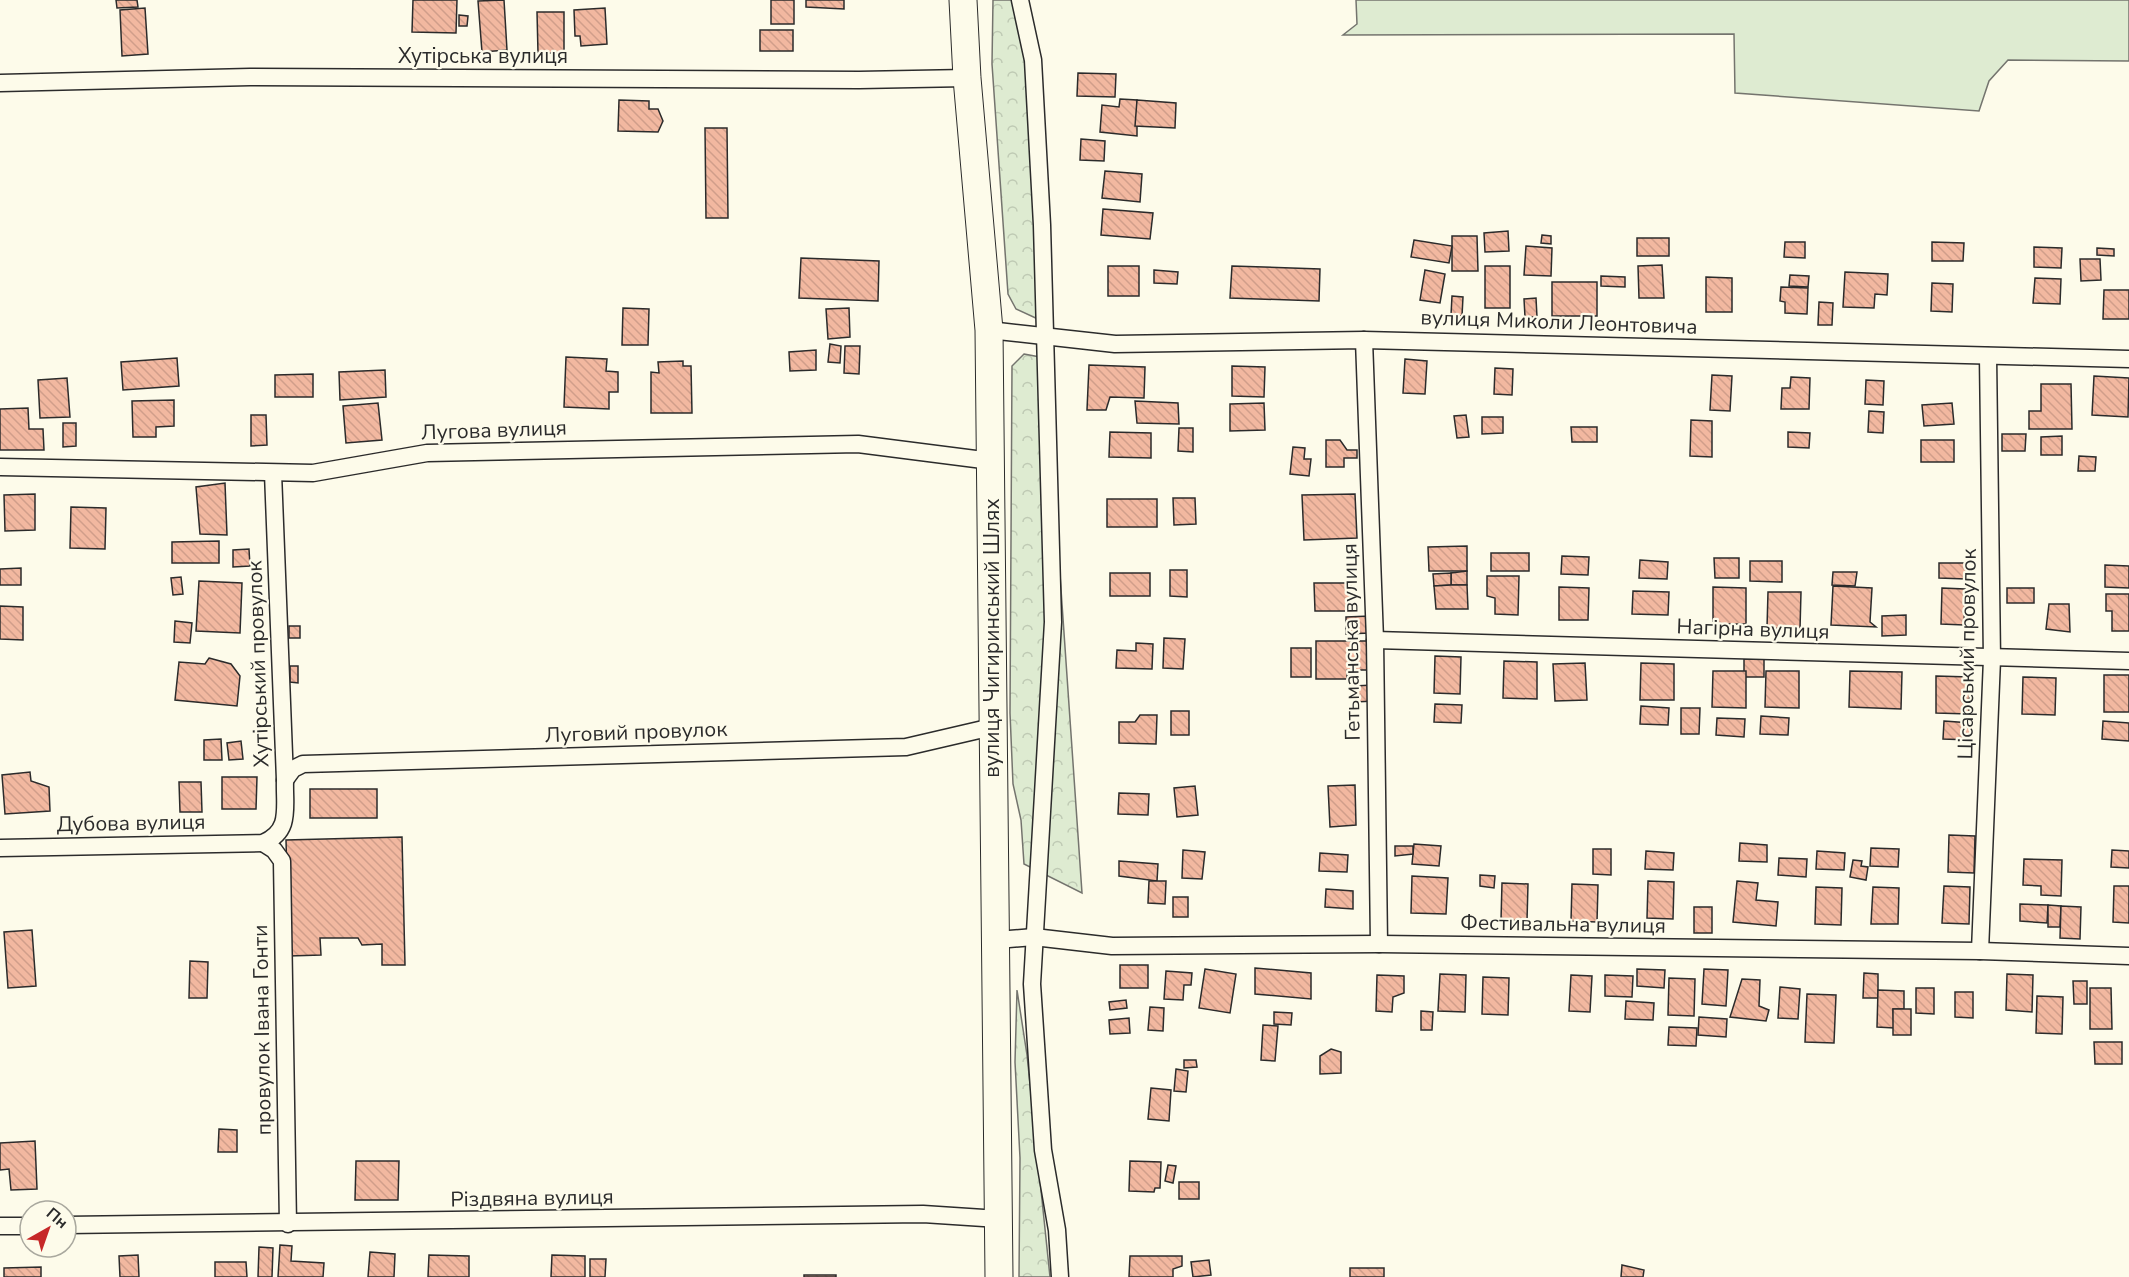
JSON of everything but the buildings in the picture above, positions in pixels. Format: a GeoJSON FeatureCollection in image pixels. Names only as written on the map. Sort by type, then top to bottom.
{"type":"FeatureCollection","features":[{"type":"Feature","properties":{"kind":"main road","name":"вулиця Чигиринський Шлях"},"geometry":{"type":"LineString","coordinates":[[963,0],[967,78],[989,330],[999,1277]]}},
{"type":"Feature","properties":{"kind":"street"},"geometry":{"type":"LineString","coordinates":[[1020,0],[1033,60],[1045,338],[1053,622],[1032,984],[1044,1150],[1057,1230],[1060,1277]]}},
{"type":"Feature","properties":{"kind":"street","name":"Хутірська вулиця"},"geometry":{"type":"LineString","coordinates":[[0,83],[250,77],[859,80],[967,78]]}},
{"type":"Feature","properties":{"kind":"street","name":"вулиця Миколи Леонтовича"},"geometry":{"type":"LineString","coordinates":[[989,330],[1115,344],[1364,339],[2129,359]]}},
{"type":"Feature","properties":{"kind":"street","name":"Гетьманська вулиця"},"geometry":{"type":"LineString","coordinates":[[1364,339],[1375,640],[1379,944]]}},
{"type":"Feature","properties":{"kind":"street","name":"Цісарський провулок"},"geometry":{"type":"LineString","coordinates":[[1980,951],[1992,659],[1988,356]]}},
{"type":"Feature","properties":{"kind":"street","name":"Лугова вулиця"},"geometry":{"type":"LineString","coordinates":[[0,467],[314,473],[427,453],[846,444],[991,461]]}},
{"type":"Feature","properties":{"kind":"street","name":"Хутірський провулок"},"geometry":{"type":"LineString","coordinates":[[263,843],[276,838],[284,826],[285,780],[273,473]]}},
{"type":"Feature","properties":{"kind":"street","name":"Нагірна вулиця"},"geometry":{"type":"LineString","coordinates":[[1375,640],[1992,659],[2129,661]]}},
{"type":"Feature","properties":{"kind":"street","name":"Луговий провулок"},"geometry":{"type":"LineString","coordinates":[[285,780],[293,769],[303,764],[906,747],[992,727]]}},
{"type":"Feature","properties":{"kind":"street","name":"Дубова вулиця"},"geometry":{"type":"LineString","coordinates":[[0,848],[263,843]]}},
{"type":"Feature","properties":{"kind":"street","name":"провулок Івана Гонти"},"geometry":{"type":"LineString","coordinates":[[263,843],[274,850],[282,861],[288,1224]]}},
{"type":"Feature","properties":{"kind":"street","name":"Фестивальна вулиця"},"geometry":{"type":"LineString","coordinates":[[997,940],[1034,937],[1112,946],[1379,944],[1980,951],[2129,956]]}},
{"type":"Feature","properties":{"kind":"street","name":"Різдвяна вулиця"},"geometry":{"type":"LineString","coordinates":[[78,1226],[923,1214],[999,1219]]}},
{"type":"Feature","properties":{"kind":"street"},"geometry":{"type":"LineString","coordinates":[[0,1226],[18,1226]]}},
{"type":"Feature","properties":{"kind":"green space"},"geometry":{"type":"Polygon","coordinates":[[[993,0],[1022,0],[1040,320],[1016,309],[1008,294],[992,64],[993,0]]]}},
{"type":"Feature","properties":{"kind":"green space"},"geometry":{"type":"Polygon","coordinates":[[[1356,0],[2129,0],[2129,61],[2008,60],[1989,81],[1979,111],[1735,93],[1734,34],[1343,35],[1357,24],[1356,0]]]}},
{"type":"Feature","properties":{"kind":"green space"},"geometry":{"type":"Polygon","coordinates":[[[1024,354],[1045,358],[1082,893],[1024,864],[1021,820],[1013,784],[1010,713],[1012,366],[1024,354]]]}},
{"type":"Feature","properties":{"kind":"green space"},"geometry":{"type":"Polygon","coordinates":[[[1017,990],[1027,1055],[1050,1277],[1019,1277],[1020,1158],[1015,1062],[1017,990]]]}}]}
